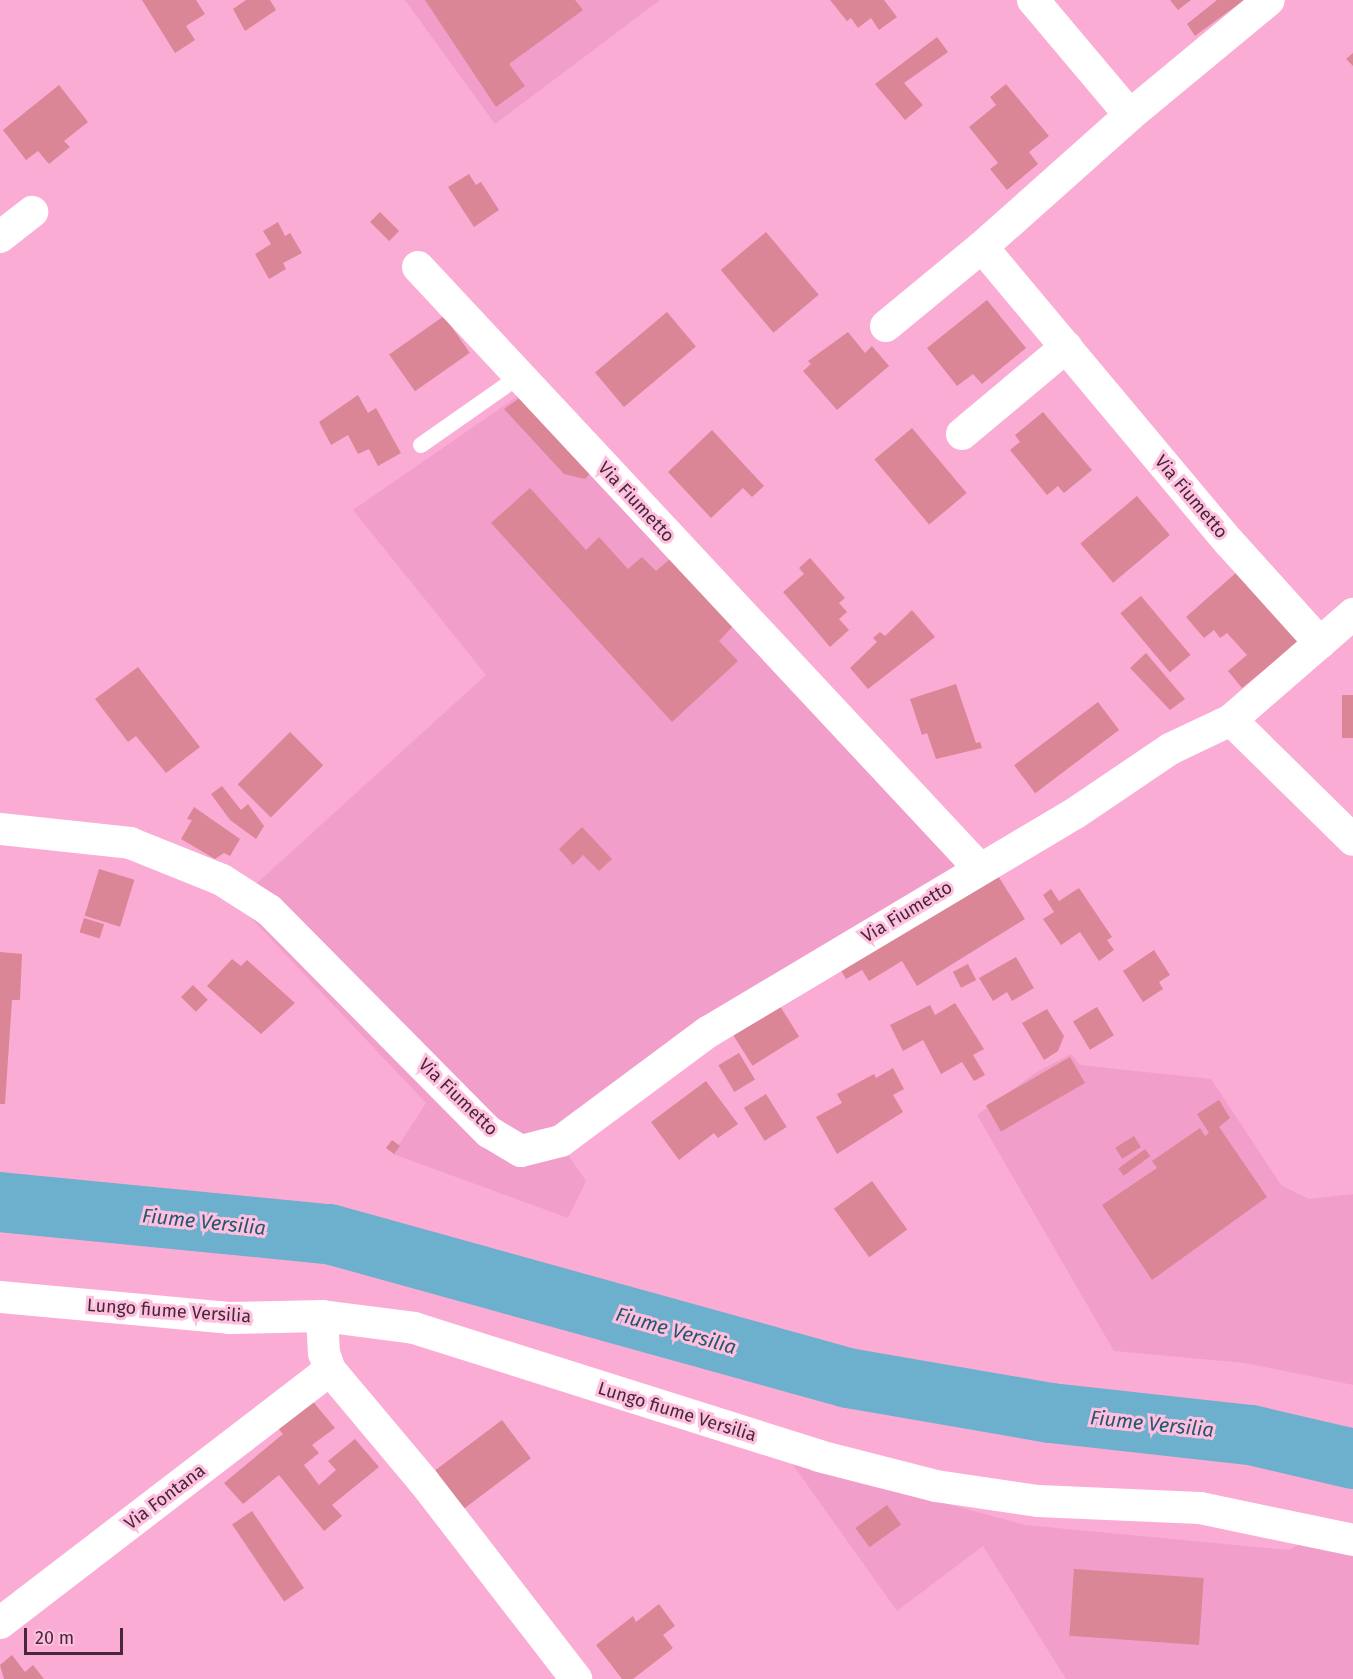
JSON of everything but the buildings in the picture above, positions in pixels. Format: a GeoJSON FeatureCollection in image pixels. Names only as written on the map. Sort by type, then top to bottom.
{"type":"FeatureCollection","features":[{"type":"Feature","properties":{"kind":"street"},"geometry":{"type":"LineString","coordinates":[[1034,0],[1130,115]]}},
{"type":"Feature","properties":{"kind":"street"},"geometry":{"type":"LineString","coordinates":[[886,326],[982,247],[1130,115],[1269,0]]}},
{"type":"Feature","properties":{"kind":"street"},"geometry":{"type":"LineString","coordinates":[[0,237],[32,212]]}},
{"type":"Feature","properties":{"kind":"street","name":"Via Fiumetto"},"geometry":{"type":"LineString","coordinates":[[982,247],[1229,542],[1320,643]]}},
{"type":"Feature","properties":{"kind":"street","name":"Via Fiumetto"},"geometry":{"type":"LineString","coordinates":[[418,267],[518,377],[979,868]]}},
{"type":"Feature","properties":{"kind":"street"},"geometry":{"type":"LineString","coordinates":[[962,434],[1066,347]]}},
{"type":"Feature","properties":{"kind":"street","name":"Via Fiumetto"},"geometry":{"type":"LineString","coordinates":[[0,829],[130,843],[222,880],[269,910],[489,1132],[521,1151],[561,1141],[708,1032],[979,868],[1074,814],[1170,749],[1231,720],[1353,614]]}},
{"type":"Feature","properties":{"kind":"street"},"geometry":{"type":"LineString","coordinates":[[1231,720],[1353,840]]}},
{"type":"Feature","properties":{"kind":"street","name":"Lungo fiume Versilia"},"geometry":{"type":"LineString","coordinates":[[0,1297],[229,1318],[322,1316],[414,1328],[819,1456],[936,1486],[1038,1502],[1200,1508],[1353,1540]]}},
{"type":"Feature","properties":{"kind":"street"},"geometry":{"type":"LineString","coordinates":[[322,1316],[324,1353],[330,1370],[424,1482],[576,1679]]}},
{"type":"Feature","properties":{"kind":"street","name":"Via Fontana"},"geometry":{"type":"LineString","coordinates":[[0,1623],[330,1370]]}},
{"type":"Feature","properties":{"kind":"lane"},"geometry":{"type":"LineString","coordinates":[[421,445],[518,377]]}},
{"type":"Feature","properties":{"kind":"shaded area"},"geometry":{"type":"Polygon","coordinates":[[[405,0],[660,0],[495,124],[405,0]]]}},
{"type":"Feature","properties":{"kind":"shaded area"},"geometry":{"type":"Polygon","coordinates":[[[525,391],[966,865],[555,1136],[586,1181],[568,1218],[393,1154],[426,1103],[236,902],[486,675],[353,510],[525,391]]]}},
{"type":"Feature","properties":{"kind":"shaded area"},"geometry":{"type":"Polygon","coordinates":[[[1071,1054],[1080,1065],[1211,1079],[1281,1185],[1309,1199],[1353,1194],[1353,1385],[1245,1363],[1114,1351],[977,1115],[1037,1072],[1071,1054]]]}},
{"type":"Feature","properties":{"kind":"shaded area"},"geometry":{"type":"Polygon","coordinates":[[[791,1462],[1025,1525],[1289,1550],[1307,1540],[1353,1551],[1353,1679],[1066,1679],[983,1546],[897,1611],[791,1462]]]}},
{"type":"Feature","properties":{"kind":"waterway","name":"Fiume Versilia"},"geometry":{"type":"LineString","coordinates":[[0,1202],[329,1234],[848,1378],[1051,1413],[1251,1435],[1353,1459]]}}]}
